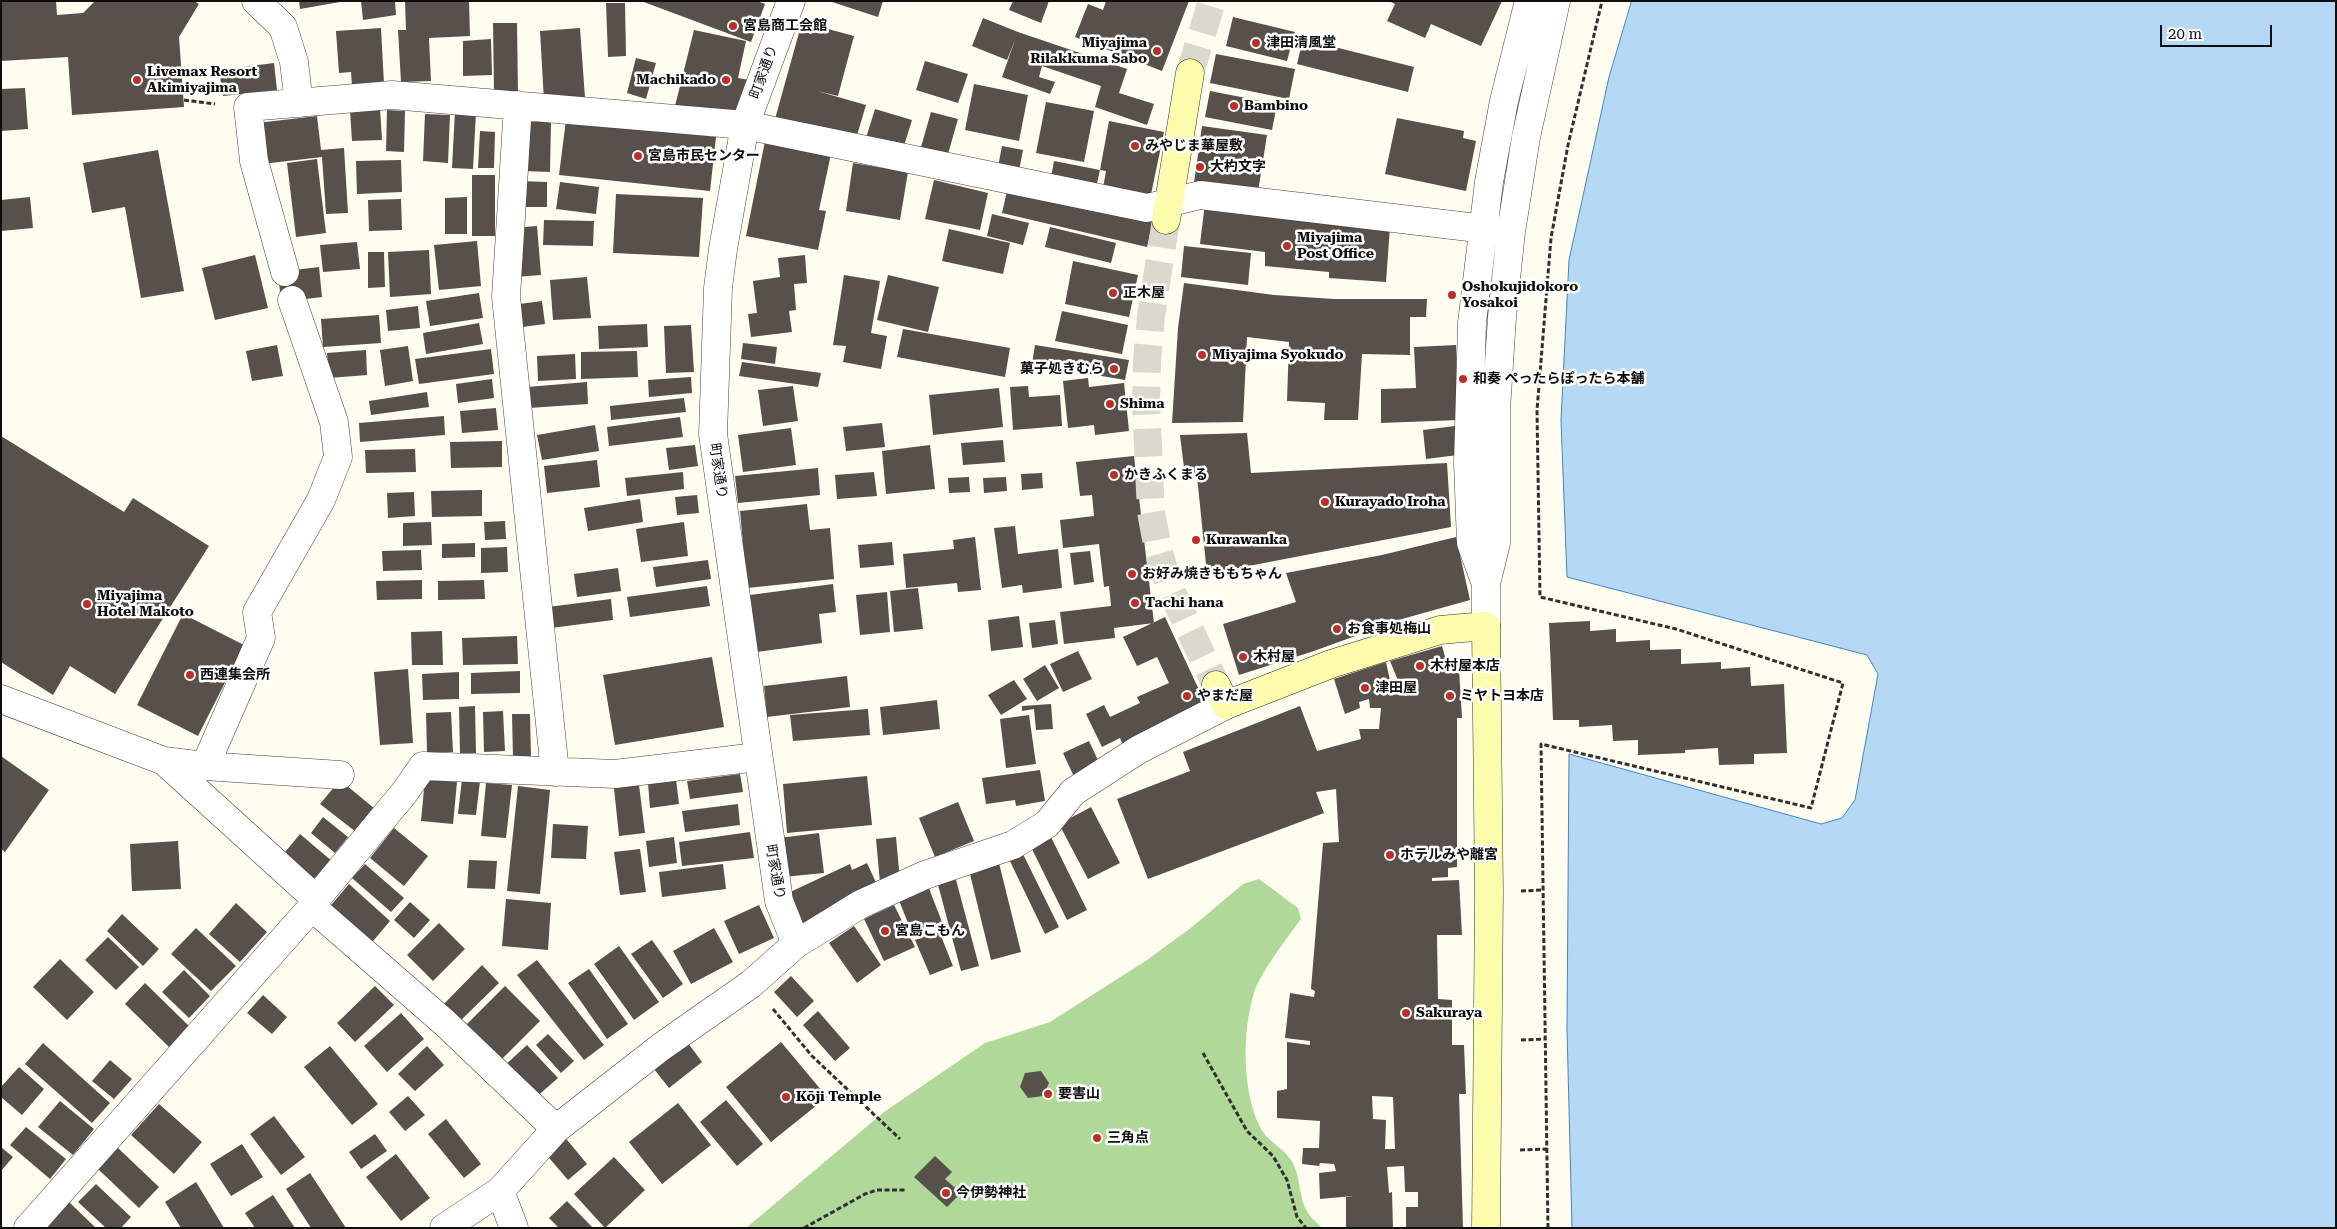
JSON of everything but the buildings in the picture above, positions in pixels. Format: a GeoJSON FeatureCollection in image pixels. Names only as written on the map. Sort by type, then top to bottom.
{"type":"FeatureCollection","features":[{"type":"Feature","properties":{"kind":"main road"},"geometry":{"type":"LineString","coordinates":[[1167,212],[1190,73]]}},
{"type":"Feature","properties":{"kind":"main road"},"geometry":{"type":"LineString","coordinates":[[1221,695],[1440,630],[1486,626],[1488,903],[1486,1228]]}},
{"type":"Feature","properties":{"kind":"street"},"geometry":{"type":"LineString","coordinates":[[256,1],[283,27],[294,62],[299,103]]}},
{"type":"Feature","properties":{"kind":"street","name":"町家通り"},"geometry":{"type":"LineString","coordinates":[[791,1],[745,125],[718,288],[713,434],[757,757],[779,901],[796,944]]}},
{"type":"Feature","properties":{"kind":"street"},"geometry":{"type":"LineString","coordinates":[[1486,584],[1472,543],[1468,462],[1472,323],[1489,182],[1514,53],[1529,1]]}},
{"type":"Feature","properties":{"kind":"street"},"geometry":{"type":"LineString","coordinates":[[1486,626],[1486,584],[1496,543],[1496,410],[1511,232],[1542,60],[1556,1]]}},
{"type":"Feature","properties":{"kind":"street"},"geometry":{"type":"LineString","coordinates":[[1514,53],[1542,60]]}},
{"type":"Feature","properties":{"kind":"street"},"geometry":{"type":"LineString","coordinates":[[285,272],[254,161],[248,107],[392,95],[745,125],[1167,212],[1200,195],[1511,232]]}},
{"type":"Feature","properties":{"kind":"street"},"geometry":{"type":"LineString","coordinates":[[518,105],[506,297],[555,772]]}},
{"type":"Feature","properties":{"kind":"street"},"geometry":{"type":"LineString","coordinates":[[205,766],[260,638],[257,612],[321,500],[338,457],[334,422],[292,300]]}},
{"type":"Feature","properties":{"kind":"street"},"geometry":{"type":"LineString","coordinates":[[1470,364],[1499,366]]}},
{"type":"Feature","properties":{"kind":"street"},"geometry":{"type":"LineString","coordinates":[[444,1228],[500,1190],[556,1129],[660,1047],[751,984],[796,944],[861,904],[925,875],[1013,845],[1047,824],[1073,792],[1221,695]]}},
{"type":"Feature","properties":{"kind":"street"},"geometry":{"type":"LineString","coordinates":[[1,700],[164,761],[205,766],[340,775]]}},
{"type":"Feature","properties":{"kind":"street"},"geometry":{"type":"LineString","coordinates":[[28,1228],[314,903],[404,793],[423,766],[615,774],[757,757]]}},
{"type":"Feature","properties":{"kind":"street"},"geometry":{"type":"LineString","coordinates":[[164,761],[556,1129]]}},
{"type":"Feature","properties":{"kind":"street"},"geometry":{"type":"LineString","coordinates":[[500,1190],[514,1228]]}},
{"type":"Feature","properties":{"kind":"path"},"geometry":{"type":"LineString","coordinates":[[1548,1228],[1541,744],[1811,808],[1843,683],[1676,629],[1540,597],[1537,410],[1551,238],[1568,146],[1602,1]]}},
{"type":"Feature","properties":{"kind":"path"},"geometry":{"type":"LineString","coordinates":[[751,984],[812,1056],[900,1139]]}},
{"type":"Feature","properties":{"kind":"path"},"geometry":{"type":"LineString","coordinates":[[1203,1053],[1247,1131],[1273,1156],[1287,1180],[1297,1217],[1306,1228]]}},
{"type":"Feature","properties":{"kind":"path"},"geometry":{"type":"LineString","coordinates":[[804,1228],[865,1194],[877,1190],[906,1190]]}},
{"type":"Feature","properties":{"kind":"green space"},"geometry":{"type":"Polygon","coordinates":[[[1259,879],[1298,908],[1301,919],[1268,966],[1254,993],[1247,1025],[1246,1043],[1247,1079],[1250,1096],[1260,1127],[1266,1136],[1291,1160],[1304,1205],[1322,1228],[746,1228],[884,1112],[985,1043],[1050,1022],[1147,960],[1192,927],[1243,884],[1259,879]]]}},
{"type":"Feature","properties":{"kind":"water"},"geometry":{"type":"Polygon","coordinates":[[[1632,1],[2336,1],[2336,1228],[1572,1228],[1567,1029],[1569,754],[1821,824],[1842,818],[1855,800],[1878,674],[1867,655],[1567,577],[1561,420],[1569,260],[1609,77],[1632,1]]]}},
{"type":"Feature","properties":{"kind":"tunnel"},"geometry":{"type":"LineString","coordinates":[[1190,73],[1212,1]]}},
{"type":"Feature","properties":{"kind":"tunnel"},"geometry":{"type":"LineString","coordinates":[[1166,220],[1151,316],[1147,361],[1146,404],[1151,512],[1158,549],[1169,586],[1216,685]]}},
{"type":"Feature","properties":{"kind":"place","name":"宮島商工会館"},"geometry":{"type":"Point","coordinates":[733,26]}},
{"type":"Feature","properties":{"kind":"place","name":"津田清風堂"},"geometry":{"type":"Point","coordinates":[1256,43]}},
{"type":"Feature","properties":{"kind":"place","name":"Miyajima Rilakkuma Sabo"},"geometry":{"type":"Point","coordinates":[1157,51]}},
{"type":"Feature","properties":{"kind":"place","name":"Livemax Resort Akimiyajima"},"geometry":{"type":"Point","coordinates":[137,80]}},
{"type":"Feature","properties":{"kind":"place","name":"Machikado"},"geometry":{"type":"Point","coordinates":[726,80]}},
{"type":"Feature","properties":{"kind":"place","name":"Bambino"},"geometry":{"type":"Point","coordinates":[1234,106]}},
{"type":"Feature","properties":{"kind":"place","name":"みやじま華屋敷"},"geometry":{"type":"Point","coordinates":[1135,146]}},
{"type":"Feature","properties":{"kind":"place","name":"宮島市民センター"},"geometry":{"type":"Point","coordinates":[638,156]}},
{"type":"Feature","properties":{"kind":"place","name":"大杓文字"},"geometry":{"type":"Point","coordinates":[1200,167]}},
{"type":"Feature","properties":{"kind":"place","name":"Miyajima Post Office"},"geometry":{"type":"Point","coordinates":[1287,246]}},
{"type":"Feature","properties":{"kind":"place","name":"正木屋"},"geometry":{"type":"Point","coordinates":[1113,293]}},
{"type":"Feature","properties":{"kind":"place","name":"Oshokujidokoro Yosakoi"},"geometry":{"type":"Point","coordinates":[1452,295]}},
{"type":"Feature","properties":{"kind":"place","name":"Miyajima Syokudo"},"geometry":{"type":"Point","coordinates":[1202,355]}},
{"type":"Feature","properties":{"kind":"place","name":"菓子処きむら"},"geometry":{"type":"Point","coordinates":[1114,369]}},
{"type":"Feature","properties":{"kind":"place","name":"和奏 ぺったらぽったら本舗"},"geometry":{"type":"Point","coordinates":[1463,379]}},
{"type":"Feature","properties":{"kind":"place","name":"Shima"},"geometry":{"type":"Point","coordinates":[1110,404]}},
{"type":"Feature","properties":{"kind":"place","name":"かきふくまる"},"geometry":{"type":"Point","coordinates":[1114,475]}},
{"type":"Feature","properties":{"kind":"place","name":"Kurayado Iroha"},"geometry":{"type":"Point","coordinates":[1325,502]}},
{"type":"Feature","properties":{"kind":"place","name":"Kurawanka"},"geometry":{"type":"Point","coordinates":[1196,540]}},
{"type":"Feature","properties":{"kind":"place","name":"お好み焼きももちゃん"},"geometry":{"type":"Point","coordinates":[1132,574]}},
{"type":"Feature","properties":{"kind":"place","name":"Tachi hana"},"geometry":{"type":"Point","coordinates":[1135,603]}},
{"type":"Feature","properties":{"kind":"place","name":"Miyajima Hotel Makoto"},"geometry":{"type":"Point","coordinates":[87,604]}},
{"type":"Feature","properties":{"kind":"place","name":"お食事処梅山"},"geometry":{"type":"Point","coordinates":[1337,629]}},
{"type":"Feature","properties":{"kind":"place","name":"木村屋"},"geometry":{"type":"Point","coordinates":[1243,657]}},
{"type":"Feature","properties":{"kind":"place","name":"木村屋本店"},"geometry":{"type":"Point","coordinates":[1420,666]}},
{"type":"Feature","properties":{"kind":"place","name":"西連集会所"},"geometry":{"type":"Point","coordinates":[190,675]}},
{"type":"Feature","properties":{"kind":"place","name":"津田屋"},"geometry":{"type":"Point","coordinates":[1365,688]}},
{"type":"Feature","properties":{"kind":"place","name":"やまだ屋"},"geometry":{"type":"Point","coordinates":[1187,696]}},
{"type":"Feature","properties":{"kind":"place","name":"ミヤトヨ本店"},"geometry":{"type":"Point","coordinates":[1450,696]}},
{"type":"Feature","properties":{"kind":"place","name":"ホテルみや離宮"},"geometry":{"type":"Point","coordinates":[1390,855]}},
{"type":"Feature","properties":{"kind":"place","name":"宮島こもん"},"geometry":{"type":"Point","coordinates":[885,931]}},
{"type":"Feature","properties":{"kind":"place","name":"Sakuraya"},"geometry":{"type":"Point","coordinates":[1406,1013]}},
{"type":"Feature","properties":{"kind":"place","name":"要害山"},"geometry":{"type":"Point","coordinates":[1048,1094]}},
{"type":"Feature","properties":{"kind":"place","name":"Kōji Temple"},"geometry":{"type":"Point","coordinates":[786,1097]}},
{"type":"Feature","properties":{"kind":"place","name":"三角点"},"geometry":{"type":"Point","coordinates":[1097,1138]}},
{"type":"Feature","properties":{"kind":"place","name":"今伊勢神社"},"geometry":{"type":"Point","coordinates":[946,1193]}}]}
